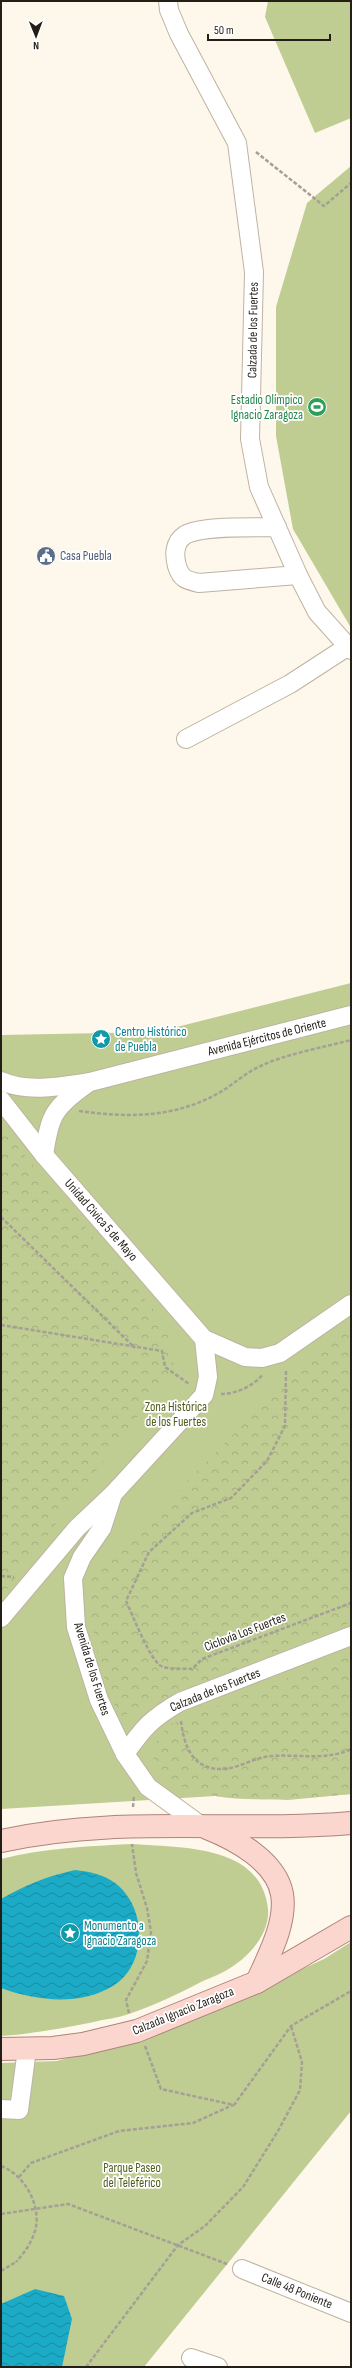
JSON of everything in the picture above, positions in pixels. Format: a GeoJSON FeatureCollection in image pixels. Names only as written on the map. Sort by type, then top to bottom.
{"type":"FeatureCollection","features":[{"type":"Feature","properties":{"kind":"main road"},"geometry":{"type":"LineString","coordinates":[[1,1841],[60,1830],[132,1825],[199,1824],[277,1826],[351,1824]]}},
{"type":"Feature","properties":{"kind":"main road"},"geometry":{"type":"LineString","coordinates":[[199,1824],[228,1836],[250,1851],[274,1873],[282,1894],[281,1916],[272,1948],[257,1982]]}},
{"type":"Feature","properties":{"kind":"main road","name":"Calzada Ignacio Zaragoza"},"geometry":{"type":"LineString","coordinates":[[1,2049],[27,2049],[83,2044],[137,2031],[257,1982],[351,1927]]}},
{"type":"Feature","properties":{"kind":"street","name":"Calzada de los Fuertes"},"geometry":{"type":"LineString","coordinates":[[168,1],[169,10],[180,34],[237,143],[254,272],[250,438],[259,487],[298,575],[317,612],[349,648]]}},
{"type":"Feature","properties":{"kind":"street"},"geometry":{"type":"LineString","coordinates":[[277,527],[202,530],[184,535],[176,546],[175,557],[180,575],[186,580],[199,583],[298,575]]}},
{"type":"Feature","properties":{"kind":"street"},"geometry":{"type":"LineString","coordinates":[[186,739],[290,684],[349,648]]}},
{"type":"Feature","properties":{"kind":"street","name":"Avenida Ejércitos de Oriente"},"geometry":{"type":"LineString","coordinates":[[1,1081],[10,1085],[34,1087],[90,1082],[351,1016]]}},
{"type":"Feature","properties":{"kind":"street","name":"Avenida Ejércitos de Oriente"},"geometry":{"type":"LineString","coordinates":[[44,1155],[49,1124],[54,1113],[64,1101],[90,1082]]}},
{"type":"Feature","properties":{"kind":"street","name":"Unidad Civica 5 de Mayo"},"geometry":{"type":"LineString","coordinates":[[1,1100],[44,1155],[204,1339],[245,1357],[262,1358],[280,1353]]}},
{"type":"Feature","properties":{"kind":"street"},"geometry":{"type":"LineString","coordinates":[[280,1353],[351,1304]]}},
{"type":"Feature","properties":{"kind":"street"},"geometry":{"type":"LineString","coordinates":[[204,1339],[208,1377],[204,1395]]}},
{"type":"Feature","properties":{"kind":"street","name":"Avenida de los Fuertes"},"geometry":{"type":"LineString","coordinates":[[1,1618],[77,1528],[113,1494],[204,1395]]}},
{"type":"Feature","properties":{"kind":"street","name":"Avenida de los Fuertes"},"geometry":{"type":"LineString","coordinates":[[113,1494],[102,1528],[76,1568],[73,1598],[76,1627],[99,1700],[125,1754]]}},
{"type":"Feature","properties":{"kind":"street","name":"Calzada de los Fuertes"},"geometry":{"type":"LineString","coordinates":[[125,1754],[141,1731],[157,1715],[180,1702],[351,1636]]}},
{"type":"Feature","properties":{"kind":"street"},"geometry":{"type":"LineString","coordinates":[[125,1754],[148,1787],[199,1824]]}},
{"type":"Feature","properties":{"kind":"street"},"geometry":{"type":"LineString","coordinates":[[1,2109],[19,2110],[27,2049]]}},
{"type":"Feature","properties":{"kind":"street","name":"Calle 48 Poniente"},"geometry":{"type":"LineString","coordinates":[[242,2269],[351,2314]]}},
{"type":"Feature","properties":{"kind":"street"},"geometry":{"type":"LineString","coordinates":[[191,2358],[218,2367]]}},
{"type":"Feature","properties":{"kind":"path"},"geometry":{"type":"LineString","coordinates":[[237,143],[258,153],[324,206],[351,183]]}},
{"type":"Feature","properties":{"kind":"path"},"geometry":{"type":"LineString","coordinates":[[74,1116],[79,1111],[120,1116],[155,1115],[182,1108],[221,1092],[263,1064],[351,1040]]}},
{"type":"Feature","properties":{"kind":"path"},"geometry":{"type":"LineString","coordinates":[[1,1217],[135,1348]]}},
{"type":"Feature","properties":{"kind":"path"},"geometry":{"type":"LineString","coordinates":[[1,1325],[135,1348],[162,1351],[165,1367],[204,1395],[232,1394],[258,1382],[280,1353]]}},
{"type":"Feature","properties":{"kind":"path","name":"Ciclovía Los Fuertes"},"geometry":{"type":"LineString","coordinates":[[286,1371],[285,1426],[267,1460],[231,1498],[192,1513],[149,1552],[126,1602],[142,1633],[151,1657],[162,1667],[192,1669],[202,1659],[351,1603]]}},
{"type":"Feature","properties":{"kind":"path"},"geometry":{"type":"LineString","coordinates":[[180,1702],[183,1736],[189,1754],[206,1766],[225,1768],[271,1756],[326,1757],[351,1748]]}},
{"type":"Feature","properties":{"kind":"path"},"geometry":{"type":"LineString","coordinates":[[148,1787],[134,1786],[132,1825],[136,1873],[147,1908],[151,1932],[147,1961],[126,2000],[129,2014],[151,2057],[161,2089],[234,2105]]}},
{"type":"Feature","properties":{"kind":"path"},"geometry":{"type":"LineString","coordinates":[[19,2177],[31,2163],[119,2131],[192,2123],[234,2105],[291,2026],[351,1991]]}},
{"type":"Feature","properties":{"kind":"path"},"geometry":{"type":"LineString","coordinates":[[86,2367],[178,2245],[205,2226],[243,2187],[300,2090],[302,2062],[291,2026]]}},
{"type":"Feature","properties":{"kind":"path"},"geometry":{"type":"LineString","coordinates":[[1,2166],[19,2177],[30,2192],[36,2211],[35,2230],[28,2248],[16,2262],[1,2271]]}},
{"type":"Feature","properties":{"kind":"path"},"geometry":{"type":"LineString","coordinates":[[1,2214],[68,2204],[242,2269]]}},
{"type":"Feature","properties":{"kind":"green space"},"geometry":{"type":"Polygon","coordinates":[[[268,1],[351,1],[351,118],[315,133],[265,17],[268,1]]]}},
{"type":"Feature","properties":{"kind":"green space","name":"Estadio Olímpico Ignacio Zaragoza"},"geometry":{"type":"Polygon","coordinates":[[[351,166],[351,628],[293,529],[276,436],[276,307],[307,203],[351,166]]]}},
{"type":"Feature","properties":{"kind":"green space","name":"Zona Histórica de los Fuertes"},"geometry":{"type":"Polygon","coordinates":[[[351,983],[351,1794],[288,1800],[215,1796],[1,1809],[1,1035],[157,1032],[351,983]]]}},
{"type":"Feature","properties":{"kind":"green space"},"geometry":{"type":"Polygon","coordinates":[[[1,1126],[169,1328],[174,1368],[1,1597],[1,1126]]]}},
{"type":"Feature","properties":{"kind":"green space"},"geometry":{"type":"Polygon","coordinates":[[[351,1328],[351,1622],[119,1717],[100,1666],[89,1608],[91,1577],[269,1399],[351,1328]]]}},
{"type":"Feature","properties":{"kind":"green space"},"geometry":{"type":"Polygon","coordinates":[[[351,1653],[351,1794],[288,1799],[241,1799],[219,1797],[199,1793],[181,1786],[157,1772],[151,1749],[169,1725],[351,1653]]]}},
{"type":"Feature","properties":{"kind":"green space"},"geometry":{"type":"Polygon","coordinates":[[[132,1844],[195,1849],[216,1854],[235,1861],[251,1872],[262,1888],[268,1909],[266,1925],[259,1940],[242,1959],[232,1967],[165,2000],[138,2011],[120,2017],[36,2032],[1,2036],[1,1859],[50,1850],[132,1844]]]}},
{"type":"Feature","properties":{"kind":"green space","name":"Parque Paseo del Teleférico"},"geometry":{"type":"Polygon","coordinates":[[[351,1942],[351,2111],[144,2367],[1,2367],[1,2063],[57,2061],[176,2027],[324,1959],[351,1942]]]}},
{"type":"Feature","properties":{"kind":"water","name":"Monumento a Ignacio Zaragoza"},"geometry":{"type":"Polygon","coordinates":[[[75,1870],[106,1877],[126,1893],[138,1920],[139,1935],[133,1964],[124,1976],[113,1986],[86,1997],[72,1999],[43,1998],[29,1996],[1,1988],[1,1899],[19,1889],[55,1875],[75,1870]]]}},
{"type":"Feature","properties":{"kind":"water"},"geometry":{"type":"Polygon","coordinates":[[[35,2289],[64,2296],[72,2319],[62,2367],[1,2367],[1,2304],[35,2289]]]}},
{"type":"Feature","properties":{"kind":"place","name":"Estadio Olímpico Ignacio Zaragoza"},"geometry":{"type":"Point","coordinates":[317,407]}},
{"type":"Feature","properties":{"kind":"place","name":"Casa Puebla"},"geometry":{"type":"Point","coordinates":[46,556]}},
{"type":"Feature","properties":{"kind":"place","name":"Centro Histórico de Puebla"},"geometry":{"type":"Point","coordinates":[101,1039]}},
{"type":"Feature","properties":{"kind":"place","name":"Monumento a Ignacio Zaragoza"},"geometry":{"type":"Point","coordinates":[70,1933]}}]}
